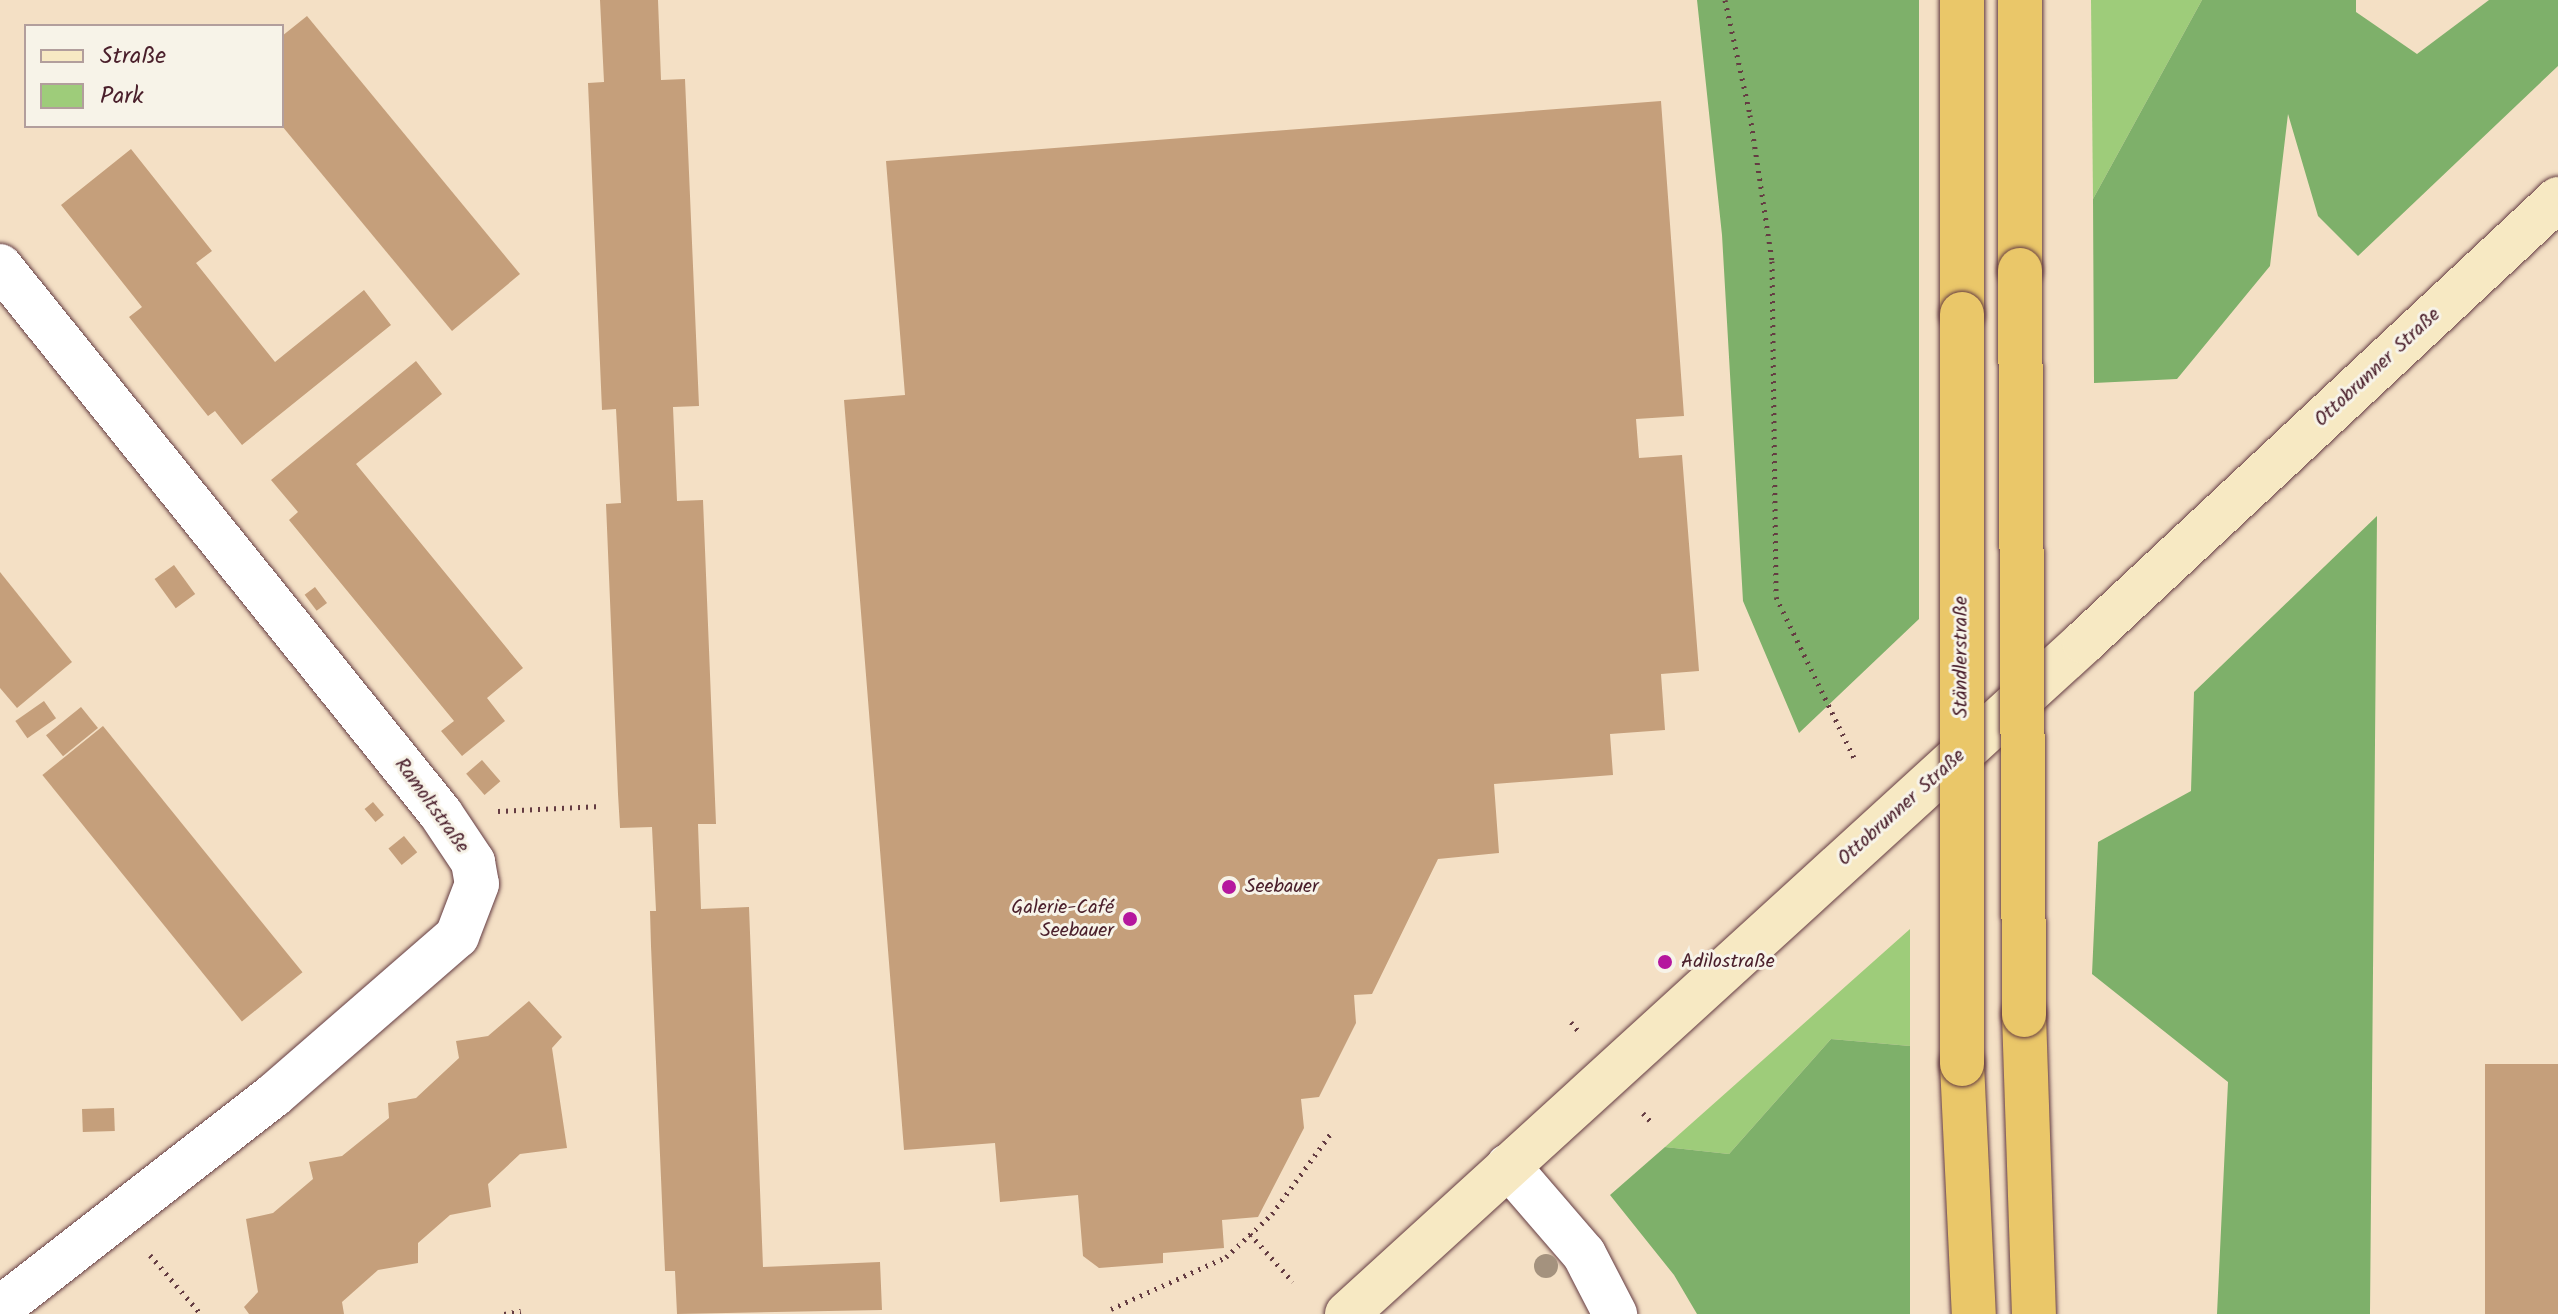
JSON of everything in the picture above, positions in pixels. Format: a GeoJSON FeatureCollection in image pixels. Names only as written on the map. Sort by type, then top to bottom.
{"type":"FeatureCollection","features":[{"type":"Feature","properties":{"kind":"highway","name":"Ständlerstraße"},"geometry":{"type":"LineString","coordinates":[[1962,0],[1962,1064],[1974,1314]]}},
{"type":"Feature","properties":{"kind":"highway"},"geometry":{"type":"LineString","coordinates":[[2020,0],[2024,1015],[2034,1314]]}},
{"type":"Feature","properties":{"kind":"main road","name":"Ottobrunner Straße"},"geometry":{"type":"LineString","coordinates":[[1347,1314],[2073,652],[2558,199]]}},
{"type":"Feature","properties":{"kind":"street","name":"Ramoltstraße"},"geometry":{"type":"LineString","coordinates":[[0,266],[441,814],[473,862],[477,884],[457,936],[274,1095],[0,1308]]}},
{"type":"Feature","properties":{"kind":"street"},"geometry":{"type":"LineString","coordinates":[[1508,1166],[1584,1254],[1615,1314]]}},
{"type":"Feature","properties":{"kind":"path"},"geometry":{"type":"LineString","coordinates":[[1725,0],[1750,115],[1772,261],[1776,597],[1855,760]]}},
{"type":"Feature","properties":{"kind":"path"},"geometry":{"type":"LineString","coordinates":[[441,814],[601,806]]}},
{"type":"Feature","properties":{"kind":"path"},"geometry":{"type":"LineString","coordinates":[[1111,1309],[1226,1257],[1272,1214],[1331,1133]]}},
{"type":"Feature","properties":{"kind":"path"},"geometry":{"type":"LineString","coordinates":[[116,1219],[201,1314]]}},
{"type":"Feature","properties":{"kind":"path"},"geometry":{"type":"LineString","coordinates":[[1250,1234],[1293,1282]]}},
{"type":"Feature","properties":{"kind":"path"},"geometry":{"type":"LineString","coordinates":[[504,1314],[521,1311]]}},
{"type":"Feature","properties":{"kind":"green space"},"geometry":{"type":"Polygon","coordinates":[[[1697,0],[1919,0],[1919,619],[1799,733],[1743,601],[1722,235],[1697,0]]]}},
{"type":"Feature","properties":{"kind":"green space"},"geometry":{"type":"Polygon","coordinates":[[[2091,0],[2202,0],[2093,199],[2091,0]]]}},
{"type":"Feature","properties":{"kind":"green space"},"geometry":{"type":"Polygon","coordinates":[[[2202,0],[2356,0],[2356,12],[2417,54],[2489,0],[2558,0],[2558,66],[2358,256],[2318,216],[2288,114],[2270,266],[2177,379],[2094,383],[2093,199],[2202,0]]]}},
{"type":"Feature","properties":{"kind":"green space"},"geometry":{"type":"Polygon","coordinates":[[[2377,516],[2370,1314],[2217,1314],[2228,1082],[2092,974],[2098,842],[2191,791],[2194,692],[2377,516]]]}},
{"type":"Feature","properties":{"kind":"green space"},"geometry":{"type":"Polygon","coordinates":[[[1910,929],[1910,1046],[1831,1039],[1729,1154],[1665,1147],[1910,929]]]}},
{"type":"Feature","properties":{"kind":"green space"},"geometry":{"type":"Polygon","coordinates":[[[1831,1039],[1910,1046],[1910,1314],[1697,1314],[1674,1275],[1610,1195],[1665,1147],[1729,1154],[1831,1039]]]}},
{"type":"Feature","properties":{"kind":"building"},"geometry":{"type":"Polygon","coordinates":[[[600,0],[658,0],[661,80],[685,79],[699,406],[673,407],[677,501],[703,500],[716,824],[698,824],[701,909],[749,907],[763,1267],[880,1262],[882,1310],[677,1314],[675,1271],[665,1271],[651,946],[650,911],[656,911],[652,827],[620,828],[618,794],[606,504],[621,503],[616,409],[602,410],[588,83],[604,82],[600,0]]]}},
{"type":"Feature","properties":{"kind":"building"},"geometry":{"type":"Polygon","coordinates":[[[307,16],[520,274],[452,331],[284,128],[284,34],[307,16]]]}},
{"type":"Feature","properties":{"kind":"building"},"geometry":{"type":"Polygon","coordinates":[[[1661,101],[1684,416],[1636,419],[1639,458],[1682,455],[1699,671],[1661,674],[1665,730],[1610,734],[1613,775],[1494,784],[1499,853],[1438,859],[1372,994],[1354,995],[1356,1023],[1319,1097],[1301,1099],[1304,1128],[1258,1217],[1222,1220],[1224,1248],[1163,1253],[1163,1263],[1099,1268],[1083,1256],[1078,1195],[1000,1202],[995,1143],[904,1150],[844,400],[905,395],[886,161],[1661,101]]]}},
{"type":"Feature","properties":{"kind":"building"},"geometry":{"type":"Polygon","coordinates":[[[131,149],[212,251],[196,263],[275,362],[364,290],[391,325],[242,445],[215,411],[208,416],[129,317],[142,307],[61,205],[131,149]]]}},
{"type":"Feature","properties":{"kind":"building"},"geometry":{"type":"Polygon","coordinates":[[[416,361],[442,394],[356,464],[523,668],[487,698],[505,721],[462,756],[441,731],[454,721],[289,520],[298,512],[271,480],[416,361]]]}},
{"type":"Feature","properties":{"kind":"building"},"geometry":{"type":"Polygon","coordinates":[[[174,565],[195,594],[176,608],[155,579],[174,565]]]}},
{"type":"Feature","properties":{"kind":"building"},"geometry":{"type":"Polygon","coordinates":[[[0,572],[72,662],[17,708],[0,688],[0,572]]]}},
{"type":"Feature","properties":{"kind":"building"},"geometry":{"type":"Polygon","coordinates":[[[315,587],[327,603],[317,611],[305,595],[315,587]]]}},
{"type":"Feature","properties":{"kind":"building"},"geometry":{"type":"Polygon","coordinates":[[[44,701],[56,718],[27,738],[15,721],[44,701]]]}},
{"type":"Feature","properties":{"kind":"building"},"geometry":{"type":"Polygon","coordinates":[[[81,707],[98,728],[63,756],[46,735],[81,707]]]}},
{"type":"Feature","properties":{"kind":"building"},"geometry":{"type":"Polygon","coordinates":[[[103,726],[302,972],[242,1021],[42,775],[103,726]]]}},
{"type":"Feature","properties":{"kind":"building"},"geometry":{"type":"Polygon","coordinates":[[[482,760],[500,781],[485,795],[466,774],[482,760]]]}},
{"type":"Feature","properties":{"kind":"building"},"geometry":{"type":"Polygon","coordinates":[[[373,802],[384,815],[376,822],[365,809],[373,802]]]}},
{"type":"Feature","properties":{"kind":"building"},"geometry":{"type":"Polygon","coordinates":[[[404,836],[417,852],[402,865],[388,849],[404,836]]]}},
{"type":"Feature","properties":{"kind":"building"},"geometry":{"type":"Polygon","coordinates":[[[529,1001],[562,1037],[552,1048],[567,1148],[520,1154],[488,1184],[491,1207],[450,1215],[418,1243],[418,1263],[378,1270],[342,1302],[344,1314],[249,1314],[244,1307],[258,1292],[246,1219],[273,1213],[313,1179],[309,1162],[342,1156],[389,1118],[388,1103],[416,1098],[459,1058],[456,1041],[488,1036],[529,1001]]]}},
{"type":"Feature","properties":{"kind":"building"},"geometry":{"type":"Polygon","coordinates":[[[2485,1064],[2558,1064],[2558,1314],[2485,1314],[2485,1064]]]}},
{"type":"Feature","properties":{"kind":"building"},"geometry":{"type":"Polygon","coordinates":[[[114,1108],[115,1131],[83,1132],[82,1109],[114,1108]]]}},
{"type":"Feature","properties":{"kind":"place","name":"Seebauer"},"geometry":{"type":"Point","coordinates":[1229,887]}},
{"type":"Feature","properties":{"kind":"place","name":"Galerie-Café Seebauer"},"geometry":{"type":"Point","coordinates":[1130,919]}},
{"type":"Feature","properties":{"kind":"place","name":"Adilostraße"},"geometry":{"type":"Point","coordinates":[1665,962]}}]}
